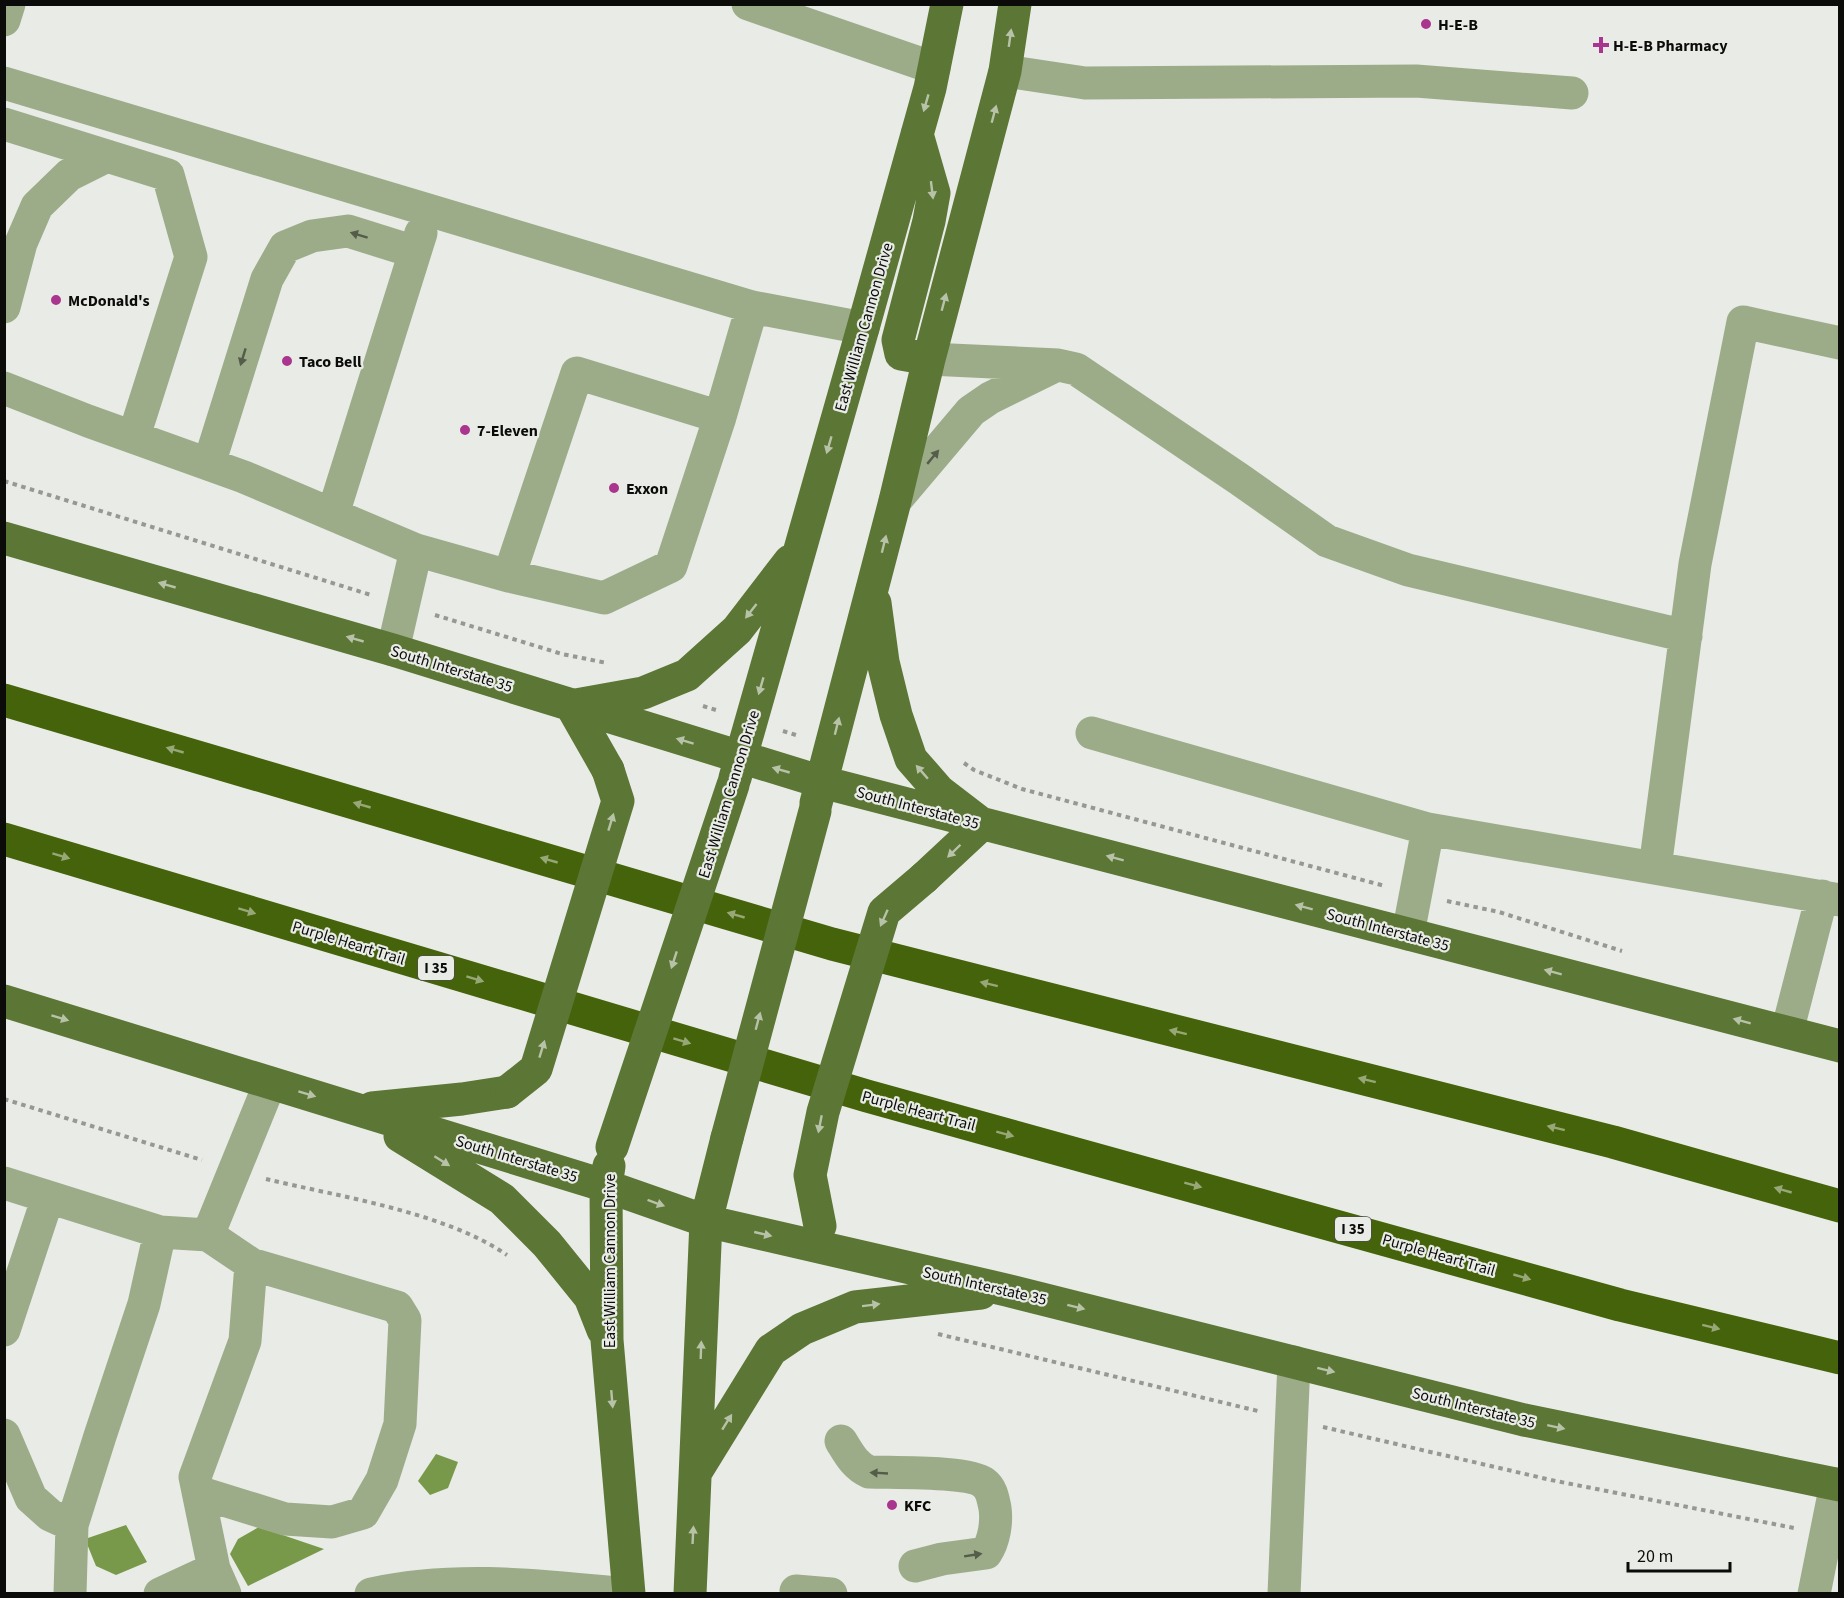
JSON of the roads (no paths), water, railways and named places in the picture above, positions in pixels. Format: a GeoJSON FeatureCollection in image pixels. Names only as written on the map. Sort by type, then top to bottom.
{"type":"FeatureCollection","features":[{"type":"Feature","properties":{"kind":"highway"},"geometry":{"type":"LineString","coordinates":[[4,700],[832,944],[1613,1142],[1839,1206]]}},
{"type":"Feature","properties":{"kind":"highway","name":"Purple Heart Trail"},"geometry":{"type":"LineString","coordinates":[[4,839],[867,1096],[1620,1305],[1839,1359]]}},
{"type":"Feature","properties":{"kind":"main road","name":"East William Cannon Drive"},"geometry":{"type":"LineString","coordinates":[[629,1593],[607,1340],[606,1185],[612,1147],[737,772],[917,134],[947,4]]}},
{"type":"Feature","properties":{"kind":"main road"},"geometry":{"type":"LineString","coordinates":[[690,1593],[706,1221],[873,586],[929,359],[1005,71],[1015,4]]}},
{"type":"Feature","properties":{"kind":"main road"},"geometry":{"type":"LineString","coordinates":[[917,134],[934,193],[929,221],[898,340],[901,354],[929,359]]}},
{"type":"Feature","properties":{"kind":"main road","name":"South Interstate 35"},"geometry":{"type":"LineString","coordinates":[[4,538],[393,650],[571,705],[737,772],[818,796],[982,824],[1839,1046]]}},
{"type":"Feature","properties":{"kind":"main road"},"geometry":{"type":"LineString","coordinates":[[356,1109],[462,1099],[507,1092],[536,1069],[618,801],[608,770],[571,705],[643,693],[687,675],[737,630],[800,548]]}},
{"type":"Feature","properties":{"kind":"main road"},"geometry":{"type":"LineString","coordinates":[[823,1237],[810,1175],[826,1101],[884,912],[982,824],[939,791],[911,759],[896,715],[883,662],[873,586]]}},
{"type":"Feature","properties":{"kind":"main road","name":"South Interstate 35"},"geometry":{"type":"LineString","coordinates":[[4,1001],[606,1185],[706,1221],[823,1237],[1006,1290],[1524,1420],[1838,1485]]}},
{"type":"Feature","properties":{"kind":"main road"},"geometry":{"type":"LineString","coordinates":[[356,1109],[502,1199],[547,1244],[590,1297],[607,1340]]}},
{"type":"Feature","properties":{"kind":"main road"},"geometry":{"type":"LineString","coordinates":[[696,1472],[771,1350],[802,1329],[855,1307],[1006,1290]]}},
{"type":"Feature","properties":{"kind":"street"},"geometry":{"type":"LineString","coordinates":[[4,20],[9,4]]}},
{"type":"Feature","properties":{"kind":"street"},"geometry":{"type":"LineString","coordinates":[[748,4],[934,68]]}},
{"type":"Feature","properties":{"kind":"street"},"geometry":{"type":"LineString","coordinates":[[1005,71],[1085,83],[1416,81],[1572,93]]}},
{"type":"Feature","properties":{"kind":"street"},"geometry":{"type":"LineString","coordinates":[[4,83],[752,307],[863,328]]}},
{"type":"Feature","properties":{"kind":"street"},"geometry":{"type":"LineString","coordinates":[[4,124],[168,175],[191,257],[134,436]]}},
{"type":"Feature","properties":{"kind":"street"},"geometry":{"type":"LineString","coordinates":[[4,307],[21,243],[37,206],[69,176],[106,156]]}},
{"type":"Feature","properties":{"kind":"street"},"geometry":{"type":"LineString","coordinates":[[333,514],[428,210]]}},
{"type":"Feature","properties":{"kind":"street"},"geometry":{"type":"LineString","coordinates":[[209,464],[267,279],[285,247],[312,236],[348,231],[415,252]]}},
{"type":"Feature","properties":{"kind":"street"},"geometry":{"type":"LineString","coordinates":[[4,388],[209,464],[416,550],[509,576],[604,598],[671,566],[720,417],[752,307]]}},
{"type":"Feature","properties":{"kind":"street"},"geometry":{"type":"LineString","coordinates":[[1654,868],[1695,564],[1743,322],[1839,343]]}},
{"type":"Feature","properties":{"kind":"street"},"geometry":{"type":"LineString","coordinates":[[929,359],[1058,365],[1076,369],[1327,541],[1408,570],[1686,636]]}},
{"type":"Feature","properties":{"kind":"street"},"geometry":{"type":"LineString","coordinates":[[895,501],[971,411],[990,398],[1058,365]]}},
{"type":"Feature","properties":{"kind":"street"},"geometry":{"type":"LineString","coordinates":[[509,576],[577,373],[720,417]]}},
{"type":"Feature","properties":{"kind":"street"},"geometry":{"type":"LineString","coordinates":[[393,650],[416,550]]}},
{"type":"Feature","properties":{"kind":"street"},"geometry":{"type":"LineString","coordinates":[[1092,734],[1428,829],[1831,898],[1787,1032]]}},
{"type":"Feature","properties":{"kind":"street"},"geometry":{"type":"LineString","coordinates":[[1408,934],[1428,829]]}},
{"type":"Feature","properties":{"kind":"street"},"geometry":{"type":"LineString","coordinates":[[208,1235],[270,1083]]}},
{"type":"Feature","properties":{"kind":"street"},"geometry":{"type":"LineString","coordinates":[[4,1183],[160,1232],[208,1235],[251,1264],[397,1307],[405,1320],[400,1424],[382,1480],[363,1513],[332,1522],[285,1519],[198,1492]]}},
{"type":"Feature","properties":{"kind":"street"},"geometry":{"type":"LineString","coordinates":[[4,1330],[48,1197]]}},
{"type":"Feature","properties":{"kind":"street"},"geometry":{"type":"LineString","coordinates":[[70,1593],[72,1525],[144,1304],[160,1232]]}},
{"type":"Feature","properties":{"kind":"street"},"geometry":{"type":"LineString","coordinates":[[160,1593],[220,1581],[195,1477],[245,1341],[251,1264]]}},
{"type":"Feature","properties":{"kind":"street"},"geometry":{"type":"LineString","coordinates":[[1284,1593],[1294,1362]]}},
{"type":"Feature","properties":{"kind":"street"},"geometry":{"type":"LineString","coordinates":[[4,1435],[32,1498],[50,1515],[72,1525]]}},
{"type":"Feature","properties":{"kind":"street"},"geometry":{"type":"LineString","coordinates":[[841,1441],[854,1461],[869,1472],[961,1476],[986,1484],[992,1494],[995,1523],[991,1545],[986,1553],[942,1559],[915,1566]]}},
{"type":"Feature","properties":{"kind":"street"},"geometry":{"type":"LineString","coordinates":[[1814,1593],[1838,1485]]}},
{"type":"Feature","properties":{"kind":"street"},"geometry":{"type":"LineString","coordinates":[[389,1592],[508,1582],[629,1593]]}},
{"type":"Feature","properties":{"kind":"street"},"geometry":{"type":"LineString","coordinates":[[796,1591],[831,1593]]}},
{"type":"Feature","properties":{"kind":"place","name":"H-E-B"},"geometry":{"type":"Point","coordinates":[1426,24]}},
{"type":"Feature","properties":{"kind":"place","name":"H-E-B Pharmacy"},"geometry":{"type":"Point","coordinates":[1601,45]}},
{"type":"Feature","properties":{"kind":"place","name":"McDonald's"},"geometry":{"type":"Point","coordinates":[56,300]}},
{"type":"Feature","properties":{"kind":"place","name":"Taco Bell"},"geometry":{"type":"Point","coordinates":[287,361]}},
{"type":"Feature","properties":{"kind":"place","name":"7-Eleven"},"geometry":{"type":"Point","coordinates":[465,430]}},
{"type":"Feature","properties":{"kind":"place","name":"Exxon"},"geometry":{"type":"Point","coordinates":[614,488]}},
{"type":"Feature","properties":{"kind":"place","name":"KFC"},"geometry":{"type":"Point","coordinates":[892,1505]}}]}
